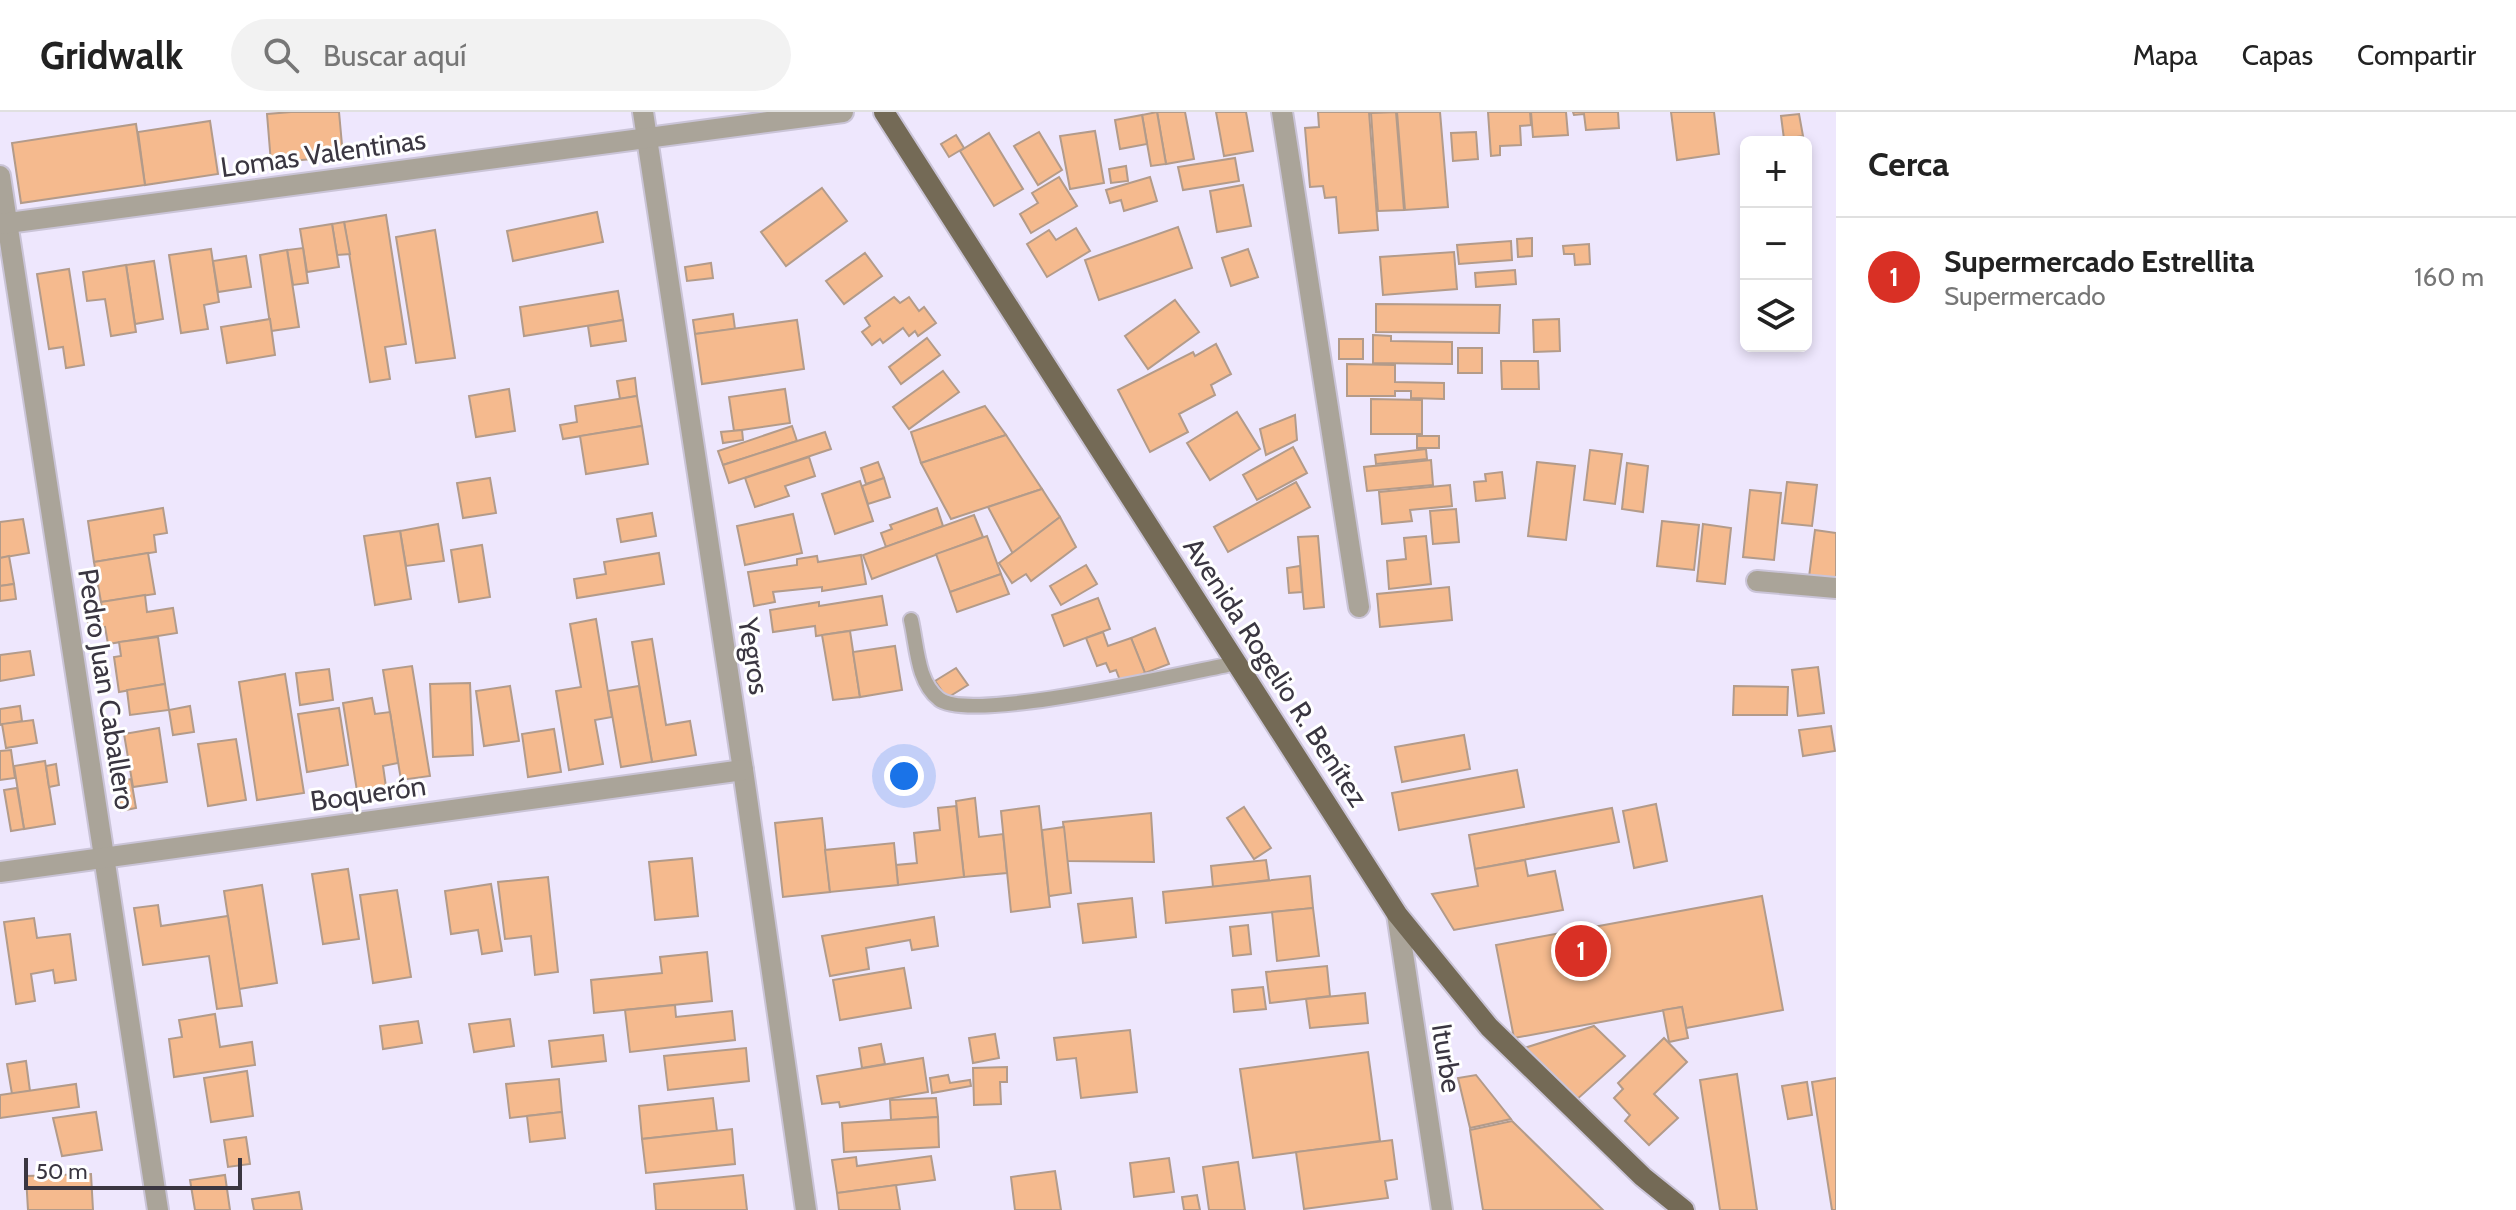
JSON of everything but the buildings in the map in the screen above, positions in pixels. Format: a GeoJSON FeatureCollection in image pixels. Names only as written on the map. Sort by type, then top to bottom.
{"type":"FeatureCollection","features":[{"type":"Feature","properties":{"kind":"main road","name":"Avenida Rogelio R. Benítez"},"geometry":{"type":"LineString","coordinates":[[884,112],[1397,914],[1489,1027],[1643,1177],[1684,1210]]}},
{"type":"Feature","properties":{"kind":"street","name":"Yegros"},"geometry":{"type":"LineString","coordinates":[[643,112],[806,1210]]}},
{"type":"Feature","properties":{"kind":"street","name":"Lomas Valentinas"},"geometry":{"type":"LineString","coordinates":[[4,224],[843,112]]}},
{"type":"Feature","properties":{"kind":"street"},"geometry":{"type":"LineString","coordinates":[[1282,112],[1359,607]]}},
{"type":"Feature","properties":{"kind":"street","name":"Pedro Juan Caballero"},"geometry":{"type":"LineString","coordinates":[[0,176],[4,224],[158,1210]]}},
{"type":"Feature","properties":{"kind":"street"},"geometry":{"type":"LineString","coordinates":[[1757,581],[1836,588]]}},
{"type":"Feature","properties":{"kind":"street","name":"Boquerón"},"geometry":{"type":"LineString","coordinates":[[0,872],[743,770]]}},
{"type":"Feature","properties":{"kind":"street","name":"Iturbe"},"geometry":{"type":"LineString","coordinates":[[1397,914],[1442,1210]]}},
{"type":"Feature","properties":{"kind":"lane"},"geometry":{"type":"LineString","coordinates":[[911,620],[925,686],[942,702],[973,707],[1013,705],[1237,663]]}},
{"type":"Feature","properties":{"kind":"place","name":"Supermercado Estrellita"},"geometry":{"type":"Point","coordinates":[1581,951]}}]}
